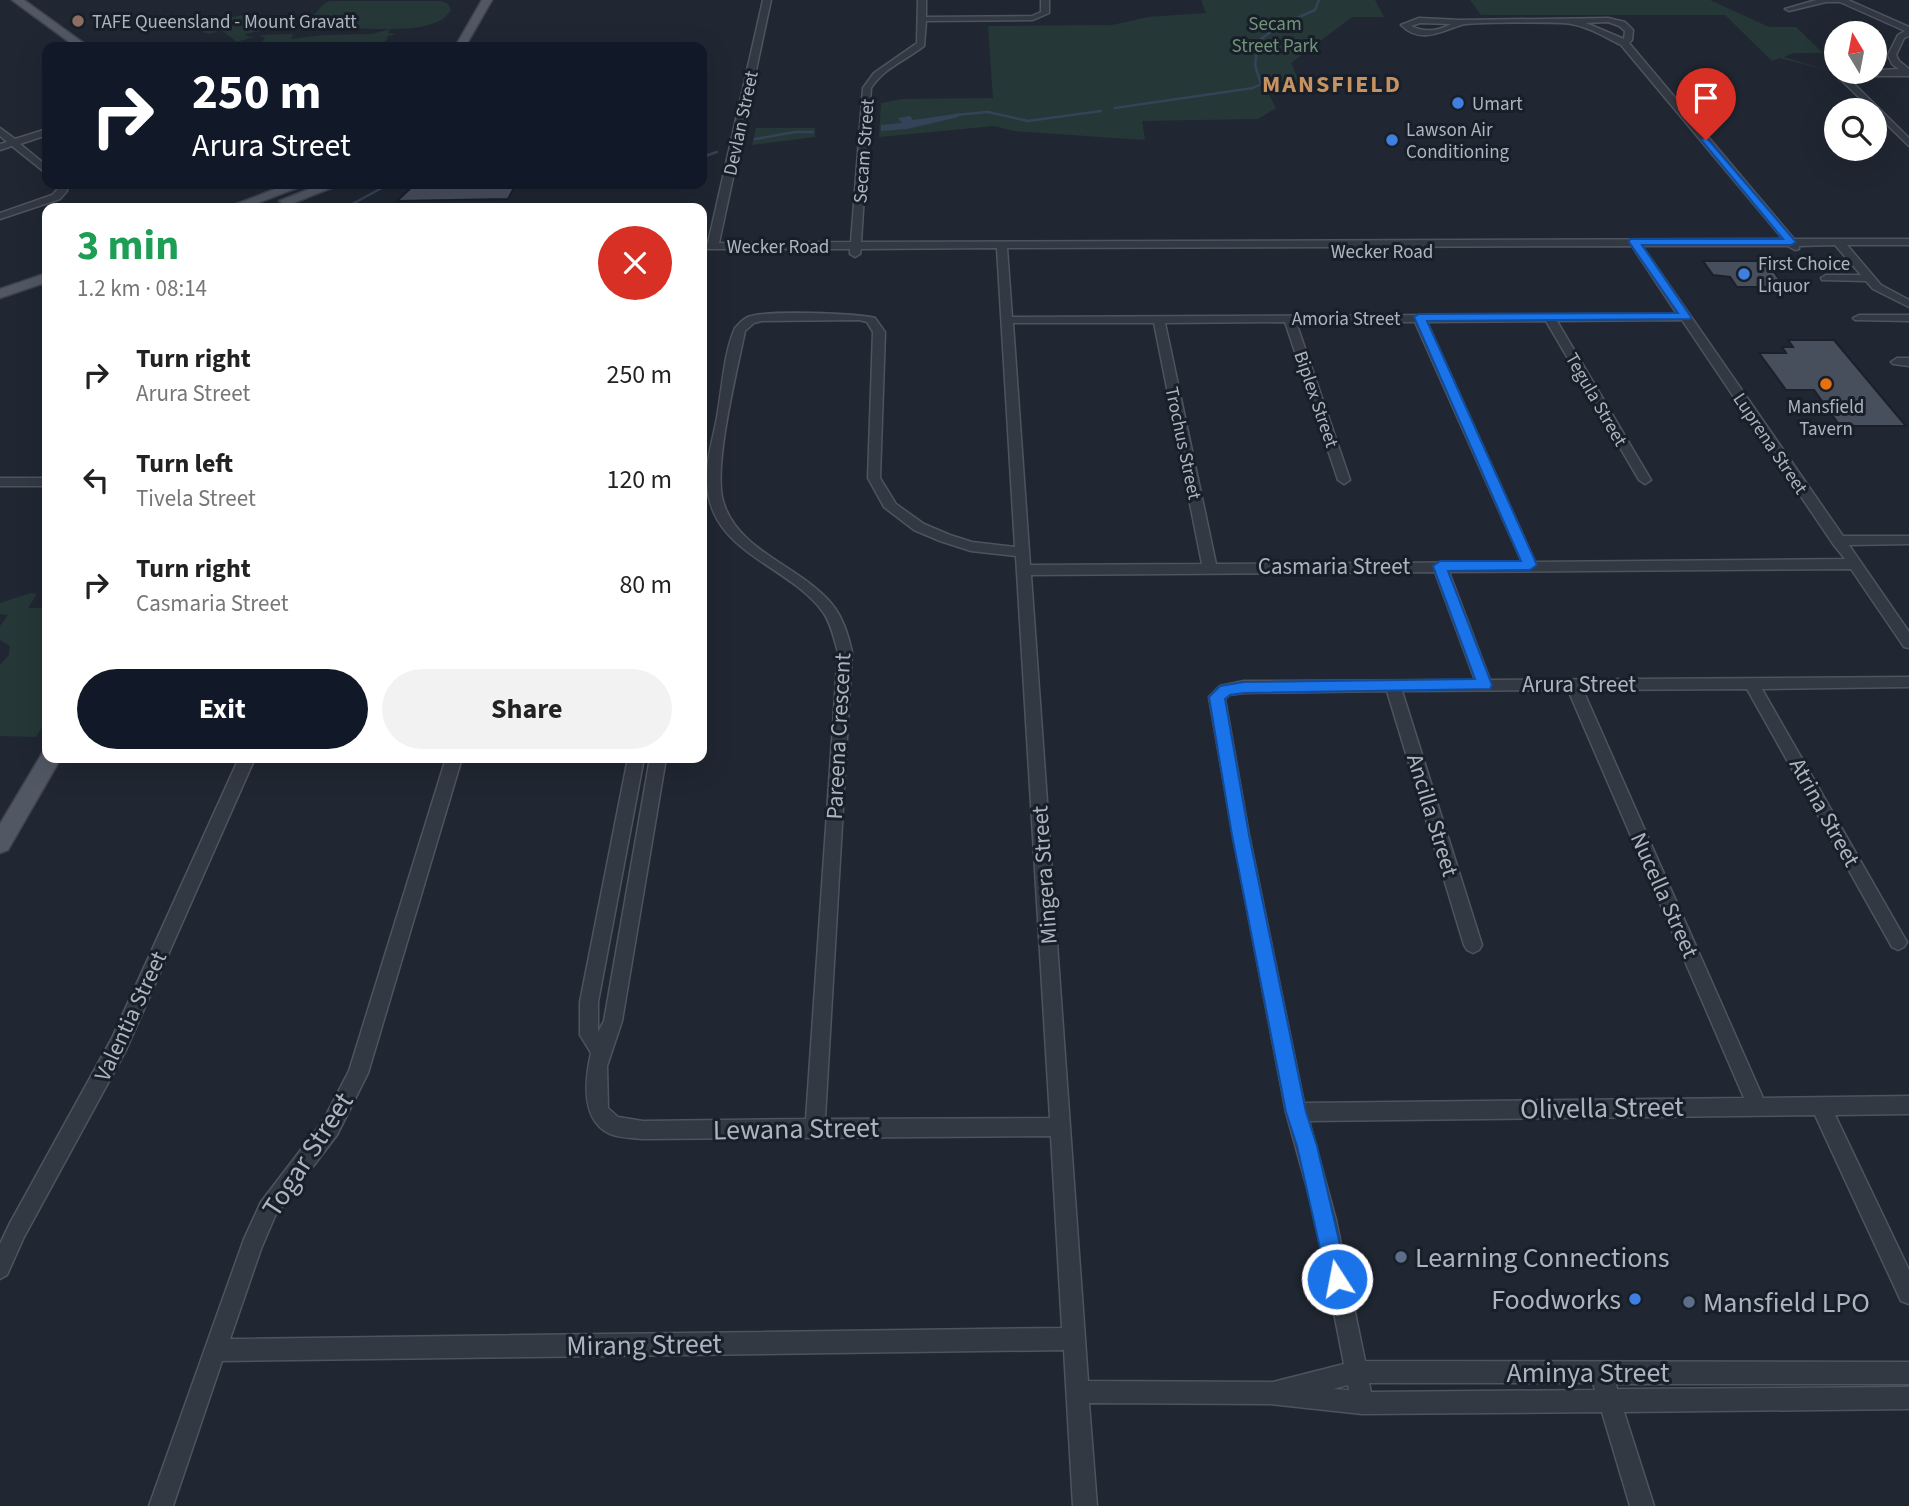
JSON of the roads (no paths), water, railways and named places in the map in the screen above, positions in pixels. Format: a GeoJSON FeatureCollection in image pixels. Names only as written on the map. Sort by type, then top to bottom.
{"type":"FeatureCollection","features":[{"type":"Feature","properties":{"kind":"main road"},"geometry":{"type":"LineString","coordinates":[[17,0],[76,42]]}},
{"type":"Feature","properties":{"kind":"main road"},"geometry":{"type":"LineString","coordinates":[[463,42],[487,0]]}},
{"type":"Feature","properties":{"kind":"main road"},"geometry":{"type":"LineString","coordinates":[[477,42],[501,0]]}},
{"type":"Feature","properties":{"kind":"main road"},"geometry":{"type":"LineString","coordinates":[[323,203],[335,189]]}},
{"type":"Feature","properties":{"kind":"main road"},"geometry":{"type":"LineString","coordinates":[[273,203],[287,191]]}},
{"type":"Feature","properties":{"kind":"main road"},"geometry":{"type":"LineString","coordinates":[[248,203],[287,191],[317,203]]}},
{"type":"Feature","properties":{"kind":"main road"},"geometry":{"type":"LineString","coordinates":[[0,294],[42,278]]}},
{"type":"Feature","properties":{"kind":"main road"},"geometry":{"type":"LineString","coordinates":[[0,302],[42,287]]}},
{"type":"Feature","properties":{"kind":"main road"},"geometry":{"type":"LineString","coordinates":[[0,844],[47,763]]}},
{"type":"Feature","properties":{"kind":"street","name":"Devlan Street"},"geometry":{"type":"LineString","coordinates":[[708,246],[767,0]]}},
{"type":"Feature","properties":{"kind":"street","name":"Secam Street"},"geometry":{"type":"LineString","coordinates":[[855,250],[867,88],[871,80],[884,69],[921,44],[922,0]]}},
{"type":"Feature","properties":{"kind":"street"},"geometry":{"type":"LineString","coordinates":[[922,19],[1033,18],[1045,13],[1045,0]]}},
{"type":"Feature","properties":{"kind":"street"},"geometry":{"type":"LineString","coordinates":[[1789,9],[1841,0],[1909,31],[1901,37],[1892,55],[1895,62],[1907,73]]}},
{"type":"Feature","properties":{"kind":"street"},"geometry":{"type":"LineString","coordinates":[[1592,27],[1592,22],[1598,19]]}},
{"type":"Feature","properties":{"kind":"street"},"geometry":{"type":"LineString","coordinates":[[1460,22],[1427,34],[1415,32],[1405,25],[1419,20],[1460,22],[1598,19],[1627,26],[1628,40],[1624,43]]}},
{"type":"Feature","properties":{"kind":"street"},"geometry":{"type":"LineString","coordinates":[[1567,20],[1592,27],[1624,43],[1794,245]]}},
{"type":"Feature","properties":{"kind":"street"},"geometry":{"type":"LineString","coordinates":[[1907,73],[1840,75],[1909,143]]}},
{"type":"Feature","properties":{"kind":"street"},"geometry":{"type":"LineString","coordinates":[[0,131],[42,167]]}},
{"type":"Feature","properties":{"kind":"street"},"geometry":{"type":"LineString","coordinates":[[0,147],[42,134]]}},
{"type":"Feature","properties":{"kind":"street"},"geometry":{"type":"LineString","coordinates":[[0,216],[56,197],[62,189]]}},
{"type":"Feature","properties":{"kind":"street","name":"Wecker Road"},"geometry":{"type":"LineString","coordinates":[[1841,246],[1909,242]]}},
{"type":"Feature","properties":{"kind":"street","name":"Wecker Road"},"geometry":{"type":"LineString","coordinates":[[707,255],[855,250],[1284,247],[1794,245],[1909,249]]}},
{"type":"Feature","properties":{"kind":"street","name":"Wecker Road"},"geometry":{"type":"LineString","coordinates":[[708,246],[855,250]]}},
{"type":"Feature","properties":{"kind":"street","name":"Luprena Street"},"geometry":{"type":"LineString","coordinates":[[1637,246],[1908,642]]}},
{"type":"Feature","properties":{"kind":"street"},"geometry":{"type":"LineString","coordinates":[[1841,246],[1877,287],[1909,304]]}},
{"type":"Feature","properties":{"kind":"street","name":"Mingera Street"},"geometry":{"type":"LineString","coordinates":[[1002,249],[1085,1506]]}},
{"type":"Feature","properties":{"kind":"street"},"geometry":{"type":"LineString","coordinates":[[1826,278],[1868,278]]}},
{"type":"Feature","properties":{"kind":"street","name":"Pareena Crescent"},"geometry":{"type":"LineString","coordinates":[[815,1127],[845,652],[839,630],[827,608],[806,588],[740,540],[723,521],[713,499],[713,475],[739,330],[743,324],[762,318],[859,317],[871,320],[879,332],[874,478],[891,507],[919,527],[945,538],[971,546],[1023,552]]}},
{"type":"Feature","properties":{"kind":"street"},"geometry":{"type":"LineString","coordinates":[[1419,317],[1530,565]]}},
{"type":"Feature","properties":{"kind":"street","name":"Tegula Street"},"geometry":{"type":"LineString","coordinates":[[1549,317],[1645,480]]}},
{"type":"Feature","properties":{"kind":"street","name":"Amoria Street"},"geometry":{"type":"LineString","coordinates":[[1006,320],[1686,317]]}},
{"type":"Feature","properties":{"kind":"street","name":"Biplex Street"},"geometry":{"type":"LineString","coordinates":[[1289,318],[1344,480]]}},
{"type":"Feature","properties":{"kind":"street"},"geometry":{"type":"LineString","coordinates":[[1859,318],[1909,318]]}},
{"type":"Feature","properties":{"kind":"street","name":"Trochus Street"},"geometry":{"type":"LineString","coordinates":[[1159,320],[1210,567]]}},
{"type":"Feature","properties":{"kind":"street"},"geometry":{"type":"LineString","coordinates":[[0,482],[42,482]]}},
{"type":"Feature","properties":{"kind":"street"},"geometry":{"type":"LineString","coordinates":[[1838,541],[1909,540]]}},
{"type":"Feature","properties":{"kind":"street","name":"Casmaria Street"},"geometry":{"type":"LineString","coordinates":[[1024,570],[1854,564]]}},
{"type":"Feature","properties":{"kind":"street"},"geometry":{"type":"LineString","coordinates":[[1440,566],[1484,685]]}},
{"type":"Feature","properties":{"kind":"street","name":"Arura Street"},"geometry":{"type":"LineString","coordinates":[[1362,1403],[1325,1222],[1296,1112],[1241,835],[1217,697],[1233,688],[1909,682]]}},
{"type":"Feature","properties":{"kind":"street","name":"Atrina Street"},"geometry":{"type":"LineString","coordinates":[[1751,683],[1898,942]]}},
{"type":"Feature","properties":{"kind":"street","name":"Nucella Street"},"geometry":{"type":"LineString","coordinates":[[1573,684],[1757,1105]]}},
{"type":"Feature","properties":{"kind":"street","name":"Ancilla Street"},"geometry":{"type":"LineString","coordinates":[[1393,686],[1473,945]]}},
{"type":"Feature","properties":{"kind":"street","name":"Valentia Street"},"geometry":{"type":"LineString","coordinates":[[0,1268],[17,1230],[119,1044],[245,763]]}},
{"type":"Feature","properties":{"kind":"street","name":"Togar Street"},"geometry":{"type":"LineString","coordinates":[[161,1506],[251,1245],[268,1209],[330,1128],[358,1073],[452,763]]}},
{"type":"Feature","properties":{"kind":"street","name":"Lewana Street"},"geometry":{"type":"LineString","coordinates":[[599,1049],[589,1035],[589,1002],[635,763]]}},
{"type":"Feature","properties":{"kind":"street","name":"Lewana Street"},"geometry":{"type":"LineString","coordinates":[[657,763],[613,1021],[599,1049],[596,1088],[599,1113],[614,1126],[643,1130],[1062,1127]]}},
{"type":"Feature","properties":{"kind":"street"},"geometry":{"type":"LineString","coordinates":[[1820,1105],[1909,1293]]}},
{"type":"Feature","properties":{"kind":"street","name":"Olivella Street"},"geometry":{"type":"LineString","coordinates":[[1296,1112],[1909,1105]]}},
{"type":"Feature","properties":{"kind":"street","name":"Mirang Street"},"geometry":{"type":"LineString","coordinates":[[214,1350],[1074,1339]]}},
{"type":"Feature","properties":{"kind":"street","name":"Aminya Street"},"geometry":{"type":"LineString","coordinates":[[1269,1393],[1356,1372],[1909,1373]]}},
{"type":"Feature","properties":{"kind":"street"},"geometry":{"type":"LineString","coordinates":[[1601,1372],[1642,1506]]}},
{"type":"Feature","properties":{"kind":"street","name":"Aminya Street"},"geometry":{"type":"LineString","coordinates":[[1078,1392],[1269,1393],[1362,1403],[1909,1398]]}},
{"type":"Feature","properties":{"kind":"water"},"geometry":{"type":"Polygon","coordinates":[[[955,114],[959,117],[907,129],[881,131],[881,125],[902,123],[898,118],[910,116],[913,120],[955,114]]]}},
{"type":"Feature","properties":{"kind":"waterway"},"geometry":{"type":"LineString","coordinates":[[1115,108],[1253,88],[1261,84],[1255,65],[1258,41],[1281,25],[1315,10],[1319,0]]}},
{"type":"Feature","properties":{"kind":"waterway"},"geometry":{"type":"LineString","coordinates":[[955,115],[988,112],[1028,121],[1101,111]]}},
{"type":"Feature","properties":{"kind":"waterway"},"geometry":{"type":"LineString","coordinates":[[755,139],[795,132],[813,132]]}},
{"type":"Feature","properties":{"kind":"waterway"},"geometry":{"type":"LineString","coordinates":[[707,155],[717,152]]}},
{"type":"Feature","properties":{"kind":"waterway"},"geometry":{"type":"LineString","coordinates":[[354,203],[380,189]]}},
{"type":"Feature","properties":{"kind":"place","name":"TAFE Queensland - Mount Gravatt"},"geometry":{"type":"Point","coordinates":[78,21]}},
{"type":"Feature","properties":{"kind":"place","name":"Umart"},"geometry":{"type":"Point","coordinates":[1458,103]}},
{"type":"Feature","properties":{"kind":"place","name":"Lawson Air Conditioning"},"geometry":{"type":"Point","coordinates":[1392,140]}},
{"type":"Feature","properties":{"kind":"place","name":"First Choice Liquor"},"geometry":{"type":"Point","coordinates":[1744,274]}},
{"type":"Feature","properties":{"kind":"place","name":"Mansfield Tavern"},"geometry":{"type":"Point","coordinates":[1826,384]}},
{"type":"Feature","properties":{"kind":"place","name":"Learning Connections"},"geometry":{"type":"Point","coordinates":[1401,1257]}},
{"type":"Feature","properties":{"kind":"place","name":"Foodworks"},"geometry":{"type":"Point","coordinates":[1635,1299]}},
{"type":"Feature","properties":{"kind":"place","name":"Mansfield LPO"},"geometry":{"type":"Point","coordinates":[1689,1302]}},
{"type":"Feature","properties":{"kind":"district","name":"MANSFIELD"},"geometry":{"type":"Point","coordinates":[1332,84]}},
{"type":"Feature","properties":{"kind":"park label","name":"Secam Street Park"},"geometry":{"type":"Point","coordinates":[1275,34]}}]}
